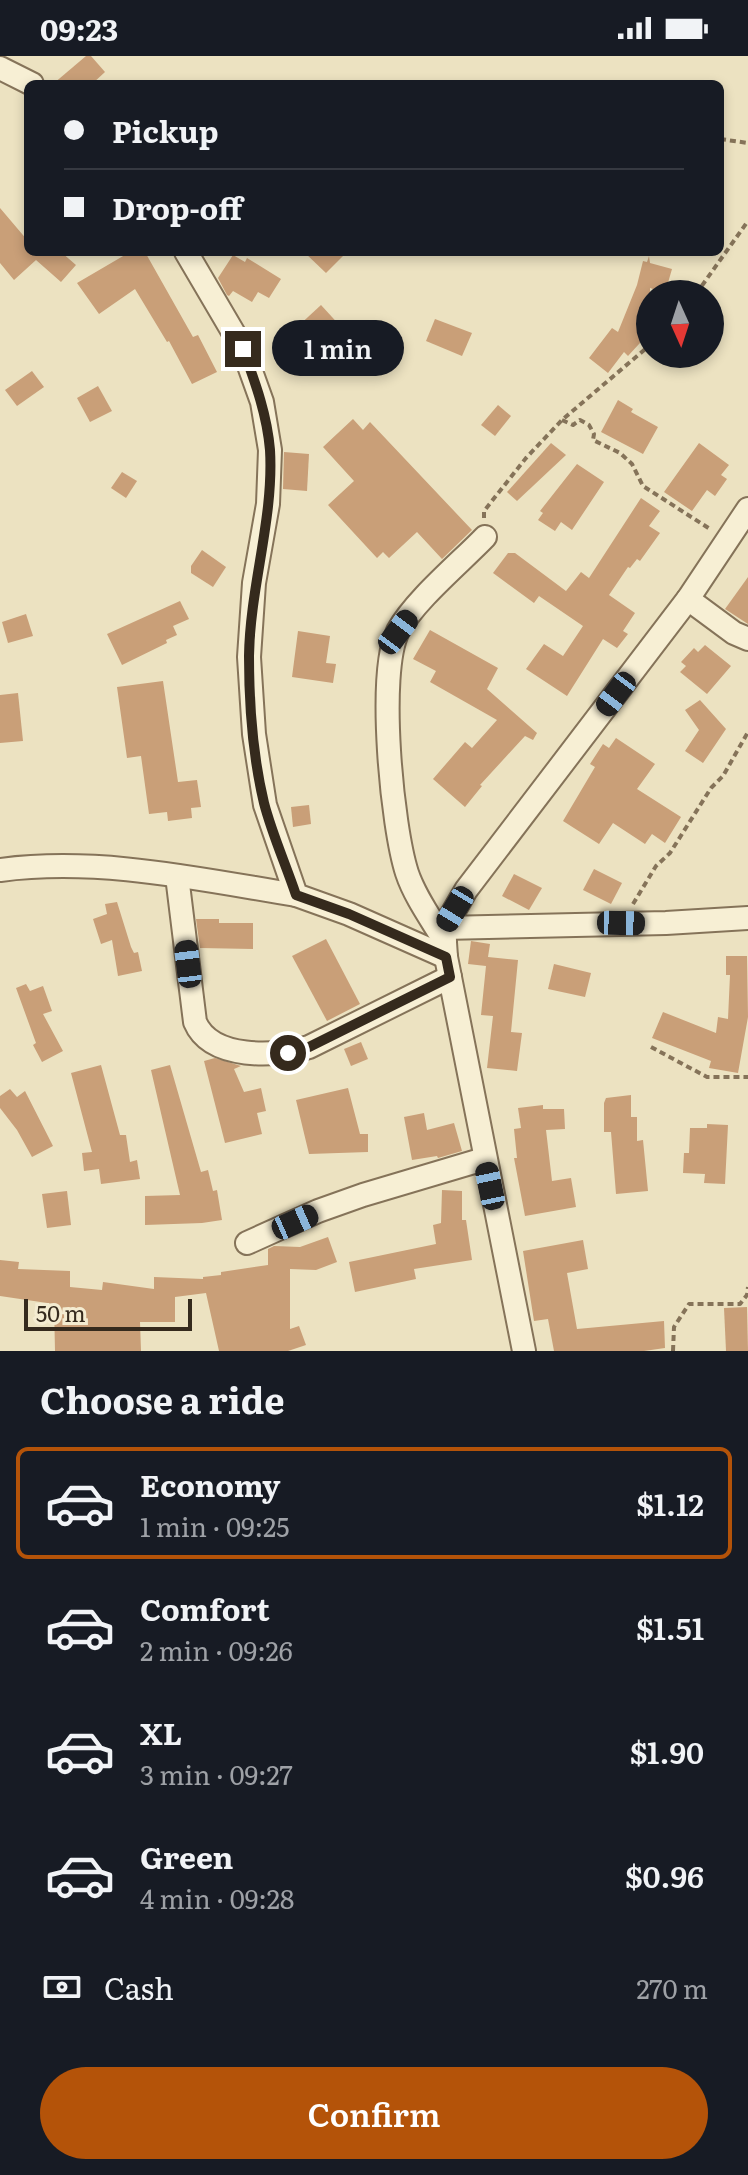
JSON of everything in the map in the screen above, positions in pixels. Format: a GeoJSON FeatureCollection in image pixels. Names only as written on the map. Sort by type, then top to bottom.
{"type":"FeatureCollection","features":[{"type":"Feature","properties":{"kind":"street"},"geometry":{"type":"LineString","coordinates":[[0,68],[24,80]]}},
{"type":"Feature","properties":{"kind":"street"},"geometry":{"type":"LineString","coordinates":[[188,256],[243,349],[262,402],[270,450],[268,504],[254,583],[249,657],[252,703],[258,773],[265,805],[296,895]]}},
{"type":"Feature","properties":{"kind":"street"},"geometry":{"type":"LineString","coordinates":[[446,951],[466,890],[688,599],[748,509]]}},
{"type":"Feature","properties":{"kind":"street"},"geometry":{"type":"LineString","coordinates":[[485,537],[418,605],[398,632],[388,668],[389,760],[402,855],[408,876],[446,951],[484,1159],[524,1351]]}},
{"type":"Feature","properties":{"kind":"street"},"geometry":{"type":"LineString","coordinates":[[688,599],[734,633],[748,639]]}},
{"type":"Feature","properties":{"kind":"street"},"geometry":{"type":"LineString","coordinates":[[0,870],[56,864],[110,867],[296,895],[446,951]]}},
{"type":"Feature","properties":{"kind":"street"},"geometry":{"type":"LineString","coordinates":[[177,876],[195,1022],[205,1038],[229,1048],[262,1055],[309,1047],[446,951],[621,923],[748,918]]}},
{"type":"Feature","properties":{"kind":"street"},"geometry":{"type":"LineString","coordinates":[[247,1243],[318,1211],[363,1195],[484,1159]]}},
{"type":"Feature","properties":{"kind":"path"},"geometry":{"type":"LineString","coordinates":[[724,140],[748,143]]}},
{"type":"Feature","properties":{"kind":"path"},"geometry":{"type":"LineString","coordinates":[[724,255],[748,221]]}},
{"type":"Feature","properties":{"kind":"path"},"geometry":{"type":"LineString","coordinates":[[706,280],[723,256]]}},
{"type":"Feature","properties":{"kind":"path"},"geometry":{"type":"LineString","coordinates":[[485,537],[484,511],[526,458],[562,420],[636,357]]}},
{"type":"Feature","properties":{"kind":"path"},"geometry":{"type":"LineString","coordinates":[[562,420],[573,425],[580,420],[589,425],[594,434],[593,440],[620,453],[632,464],[643,486],[728,541]]}},
{"type":"Feature","properties":{"kind":"path"},"geometry":{"type":"LineString","coordinates":[[621,923],[656,866],[670,853],[711,788],[723,776],[748,732]]}},
{"type":"Feature","properties":{"kind":"path"},"geometry":{"type":"LineString","coordinates":[[651,1047],[707,1077],[748,1077]]}},
{"type":"Feature","properties":{"kind":"path"},"geometry":{"type":"LineString","coordinates":[[673,1351],[674,1327],[689,1304],[740,1304],[747,1295],[748,1287]]}},
{"type":"Feature","properties":{"kind":"building"},"geometry":{"type":"Polygon","coordinates":[[[86,56],[91,56],[105,72],[96,80],[58,80],[86,56]]]}},
{"type":"Feature","properties":{"kind":"building"},"geometry":{"type":"Polygon","coordinates":[[[0,208],[24,236],[24,256],[66,256],[76,265],[61,282],[36,260],[14,280],[0,263],[0,208]]]}},
{"type":"Feature","properties":{"kind":"building"},"geometry":{"type":"Polygon","coordinates":[[[123,256],[147,256],[193,337],[198,335],[217,372],[192,384],[169,341],[135,289],[99,314],[77,283],[123,256]]]}},
{"type":"Feature","properties":{"kind":"building"},"geometry":{"type":"Polygon","coordinates":[[[235,256],[245,262],[247,258],[281,279],[269,298],[258,292],[252,302],[233,291],[227,295],[218,278],[235,256]]]}},
{"type":"Feature","properties":{"kind":"building"},"geometry":{"type":"Polygon","coordinates":[[[308,256],[343,256],[326,273],[308,256]]]}},
{"type":"Feature","properties":{"kind":"building"},"geometry":{"type":"Polygon","coordinates":[[[649,256],[650,263],[672,269],[669,280],[638,280],[643,261],[647,262],[649,256]]]}},
{"type":"Feature","properties":{"kind":"building"},"geometry":{"type":"Polygon","coordinates":[[[636,287],[636,347],[628,356],[624,352],[608,373],[589,358],[612,328],[618,332],[636,287]]]}},
{"type":"Feature","properties":{"kind":"building"},"geometry":{"type":"Polygon","coordinates":[[[321,305],[343,329],[304,365],[282,341],[321,305]]]}},
{"type":"Feature","properties":{"kind":"building"},"geometry":{"type":"Polygon","coordinates":[[[435,319],[472,333],[462,356],[426,341],[435,319]]]}},
{"type":"Feature","properties":{"kind":"building"},"geometry":{"type":"Polygon","coordinates":[[[32,371],[44,387],[17,406],[5,390],[32,371]]]}},
{"type":"Feature","properties":{"kind":"building"},"geometry":{"type":"Polygon","coordinates":[[[98,386],[112,411],[90,422],[77,398],[98,386]]]}},
{"type":"Feature","properties":{"kind":"building"},"geometry":{"type":"Polygon","coordinates":[[[618,400],[633,409],[631,412],[658,427],[643,454],[601,432],[618,400]]]}},
{"type":"Feature","properties":{"kind":"building"},"geometry":{"type":"Polygon","coordinates":[[[498,405],[511,416],[495,436],[481,425],[498,405]]]}},
{"type":"Feature","properties":{"kind":"building"},"geometry":{"type":"Polygon","coordinates":[[[353,419],[363,430],[370,422],[472,530],[442,559],[417,532],[389,558],[383,552],[377,558],[328,505],[354,481],[323,447],[353,419]]]}},
{"type":"Feature","properties":{"kind":"building"},"geometry":{"type":"Polygon","coordinates":[[[551,443],[566,455],[517,501],[507,492],[551,443]]]}},
{"type":"Feature","properties":{"kind":"building"},"geometry":{"type":"Polygon","coordinates":[[[699,443],[729,465],[721,475],[727,479],[715,496],[707,490],[692,511],[664,492],[699,443]]]}},
{"type":"Feature","properties":{"kind":"building"},"geometry":{"type":"Polygon","coordinates":[[[284,452],[309,454],[307,491],[283,489],[284,452]]]}},
{"type":"Feature","properties":{"kind":"building"},"geometry":{"type":"Polygon","coordinates":[[[577,464],[604,482],[572,530],[561,522],[555,531],[538,520],[543,513],[540,511],[577,464]]]}},
{"type":"Feature","properties":{"kind":"building"},"geometry":{"type":"Polygon","coordinates":[[[122,472],[137,481],[126,498],[111,488],[122,472]]]}},
{"type":"Feature","properties":{"kind":"building"},"geometry":{"type":"Polygon","coordinates":[[[641,498],[660,511],[649,526],[660,533],[640,561],[637,559],[628,567],[609,595],[635,613],[623,631],[628,634],[617,648],[603,639],[567,696],[526,669],[544,644],[563,656],[583,626],[539,596],[534,603],[493,573],[508,553],[515,553],[566,591],[581,572],[589,578],[641,498]]]}},
{"type":"Feature","properties":{"kind":"building"},"geometry":{"type":"Polygon","coordinates":[[[202,550],[226,567],[213,587],[191,573],[191,566],[202,550]]]}},
{"type":"Feature","properties":{"kind":"building"},"geometry":{"type":"Polygon","coordinates":[[[748,577],[748,624],[725,609],[748,577]]]}},
{"type":"Feature","properties":{"kind":"building"},"geometry":{"type":"Polygon","coordinates":[[[180,601],[189,619],[173,626],[177,635],[122,665],[107,634],[180,601]]]}},
{"type":"Feature","properties":{"kind":"building"},"geometry":{"type":"Polygon","coordinates":[[[26,614],[33,636],[8,643],[2,622],[26,614]]]}},
{"type":"Feature","properties":{"kind":"building"},"geometry":{"type":"Polygon","coordinates":[[[430,630],[498,668],[487,689],[537,733],[533,740],[525,736],[480,785],[465,807],[433,779],[465,742],[472,748],[497,720],[430,682],[436,671],[413,659],[430,630]]]}},
{"type":"Feature","properties":{"kind":"building"},"geometry":{"type":"Polygon","coordinates":[[[298,631],[330,636],[326,663],[336,664],[333,683],[292,677],[298,631]]]}},
{"type":"Feature","properties":{"kind":"building"},"geometry":{"type":"Polygon","coordinates":[[[705,645],[731,666],[707,694],[680,672],[686,666],[681,662],[694,648],[698,652],[705,645]]]}},
{"type":"Feature","properties":{"kind":"building"},"geometry":{"type":"Polygon","coordinates":[[[163,681],[178,782],[197,780],[201,807],[191,808],[192,818],[168,821],[167,812],[149,814],[141,756],[127,758],[117,687],[163,681]]]}},
{"type":"Feature","properties":{"kind":"building"},"geometry":{"type":"Polygon","coordinates":[[[18,693],[23,741],[0,743],[0,695],[18,693]]]}},
{"type":"Feature","properties":{"kind":"building"},"geometry":{"type":"Polygon","coordinates":[[[700,700],[726,729],[703,763],[685,751],[699,730],[685,710],[700,700]]]}},
{"type":"Feature","properties":{"kind":"building"},"geometry":{"type":"Polygon","coordinates":[[[616,738],[655,764],[637,789],[681,817],[665,843],[652,834],[645,844],[613,823],[599,844],[563,821],[595,767],[590,764],[603,744],[609,748],[616,738]]]}},
{"type":"Feature","properties":{"kind":"building"},"geometry":{"type":"Polygon","coordinates":[[[309,805],[311,824],[293,827],[291,807],[309,805]]]}},
{"type":"Feature","properties":{"kind":"building"},"geometry":{"type":"Polygon","coordinates":[[[594,869],[622,883],[611,904],[583,890],[594,869]]]}},
{"type":"Feature","properties":{"kind":"building"},"geometry":{"type":"Polygon","coordinates":[[[514,874],[542,888],[529,910],[502,896],[514,874]]]}},
{"type":"Feature","properties":{"kind":"building"},"geometry":{"type":"Polygon","coordinates":[[[117,902],[131,947],[134,953],[138,952],[142,971],[118,976],[112,940],[101,944],[93,919],[107,914],[105,904],[117,902]]]}},
{"type":"Feature","properties":{"kind":"building"},"geometry":{"type":"Polygon","coordinates":[[[196,919],[253,923],[253,949],[200,948],[196,919]]]}},
{"type":"Feature","properties":{"kind":"building"},"geometry":{"type":"Polygon","coordinates":[[[326,939],[360,1004],[327,1021],[292,956],[326,939]]]}},
{"type":"Feature","properties":{"kind":"building"},"geometry":{"type":"Polygon","coordinates":[[[471,941],[490,944],[488,957],[518,960],[511,1032],[522,1033],[517,1071],[487,1068],[493,1016],[481,1015],[486,966],[468,964],[471,941]]]}},
{"type":"Feature","properties":{"kind":"building"},"geometry":{"type":"Polygon","coordinates":[[[726,956],[747,956],[748,1017],[738,1073],[709,1068],[711,1061],[652,1038],[663,1012],[716,1033],[718,1017],[728,1019],[730,975],[726,975],[726,956]]]}},
{"type":"Feature","properties":{"kind":"building"},"geometry":{"type":"Polygon","coordinates":[[[554,964],[591,973],[585,997],[548,989],[554,964]]]}},
{"type":"Feature","properties":{"kind":"building"},"geometry":{"type":"Polygon","coordinates":[[[26,984],[30,991],[43,986],[52,1011],[43,1014],[63,1051],[42,1062],[33,1045],[36,1043],[16,988],[26,984]]]}},
{"type":"Feature","properties":{"kind":"building"},"geometry":{"type":"Polygon","coordinates":[[[361,1042],[368,1059],[351,1066],[344,1049],[361,1042]]]}},
{"type":"Feature","properties":{"kind":"building"},"geometry":{"type":"Polygon","coordinates":[[[215,1058],[241,1066],[234,1069],[244,1092],[261,1088],[266,1111],[257,1113],[262,1134],[225,1143],[204,1061],[215,1058]]]}},
{"type":"Feature","properties":{"kind":"building"},"geometry":{"type":"Polygon","coordinates":[[[101,1065],[120,1135],[126,1135],[130,1162],[137,1160],[140,1179],[101,1184],[99,1169],[84,1171],[82,1153],[92,1152],[71,1073],[101,1065]]]}},
{"type":"Feature","properties":{"kind":"building"},"geometry":{"type":"Polygon","coordinates":[[[170,1065],[201,1172],[208,1170],[213,1191],[217,1190],[222,1220],[145,1225],[145,1196],[180,1195],[151,1070],[170,1065]]]}},
{"type":"Feature","properties":{"kind":"building"},"geometry":{"type":"Polygon","coordinates":[[[348,1088],[360,1134],[368,1134],[368,1152],[309,1154],[296,1100],[348,1088]]]}},
{"type":"Feature","properties":{"kind":"building"},"geometry":{"type":"Polygon","coordinates":[[[10,1089],[17,1097],[25,1091],[53,1146],[32,1157],[0,1108],[0,1096],[10,1089]]]}},
{"type":"Feature","properties":{"kind":"building"},"geometry":{"type":"Polygon","coordinates":[[[631,1095],[631,1117],[637,1117],[637,1141],[643,1140],[648,1191],[616,1194],[611,1132],[604,1132],[604,1103],[606,1098],[631,1095]]]}},
{"type":"Feature","properties":{"kind":"building"},"geometry":{"type":"Polygon","coordinates":[[[543,1105],[543,1109],[564,1109],[565,1129],[546,1130],[552,1181],[571,1178],[576,1207],[525,1216],[514,1158],[517,1158],[514,1129],[521,1128],[518,1108],[543,1105]]]}},
{"type":"Feature","properties":{"kind":"building"},"geometry":{"type":"Polygon","coordinates":[[[424,1113],[427,1130],[454,1123],[462,1151],[438,1158],[412,1160],[404,1117],[424,1113]]]}},
{"type":"Feature","properties":{"kind":"building"},"geometry":{"type":"Polygon","coordinates":[[[707,1124],[728,1125],[725,1184],[704,1183],[705,1174],[683,1173],[684,1153],[689,1153],[690,1128],[707,1128],[707,1124]]]}},
{"type":"Feature","properties":{"kind":"building"},"geometry":{"type":"Polygon","coordinates":[[[442,1190],[462,1191],[462,1220],[466,1220],[472,1260],[414,1269],[416,1279],[355,1292],[349,1262],[436,1244],[433,1225],[441,1223],[442,1190]]]}},
{"type":"Feature","properties":{"kind":"building"},"geometry":{"type":"Polygon","coordinates":[[[67,1191],[71,1225],[47,1228],[42,1194],[67,1191]]]}},
{"type":"Feature","properties":{"kind":"building"},"geometry":{"type":"Polygon","coordinates":[[[328,1237],[337,1262],[316,1270],[290,1269],[290,1329],[299,1326],[306,1345],[288,1351],[219,1351],[206,1293],[175,1297],[175,1322],[140,1322],[141,1351],[55,1351],[54,1304],[0,1296],[0,1260],[19,1262],[18,1269],[70,1271],[70,1287],[102,1290],[103,1282],[154,1289],[154,1277],[203,1279],[221,1275],[221,1272],[268,1265],[268,1249],[274,1246],[300,1247],[328,1237]]]}},
{"type":"Feature","properties":{"kind":"building"},"geometry":{"type":"Polygon","coordinates":[[[583,1240],[588,1269],[567,1273],[577,1329],[664,1321],[665,1348],[644,1351],[554,1351],[548,1319],[534,1321],[523,1251],[583,1240]]]}},
{"type":"Feature","properties":{"kind":"building"},"geometry":{"type":"Polygon","coordinates":[[[747,1307],[748,1351],[726,1351],[724,1308],[747,1307]]]}},
{"type":"Feature","properties":{"kind":"route"},"geometry":{"type":"LineString","coordinates":[[243,349],[262,402],[270,450],[268,504],[254,583],[249,657],[258,773],[265,805],[296,895],[349,914],[446,957],[450,977],[309,1047],[288,1053]]}}]}
